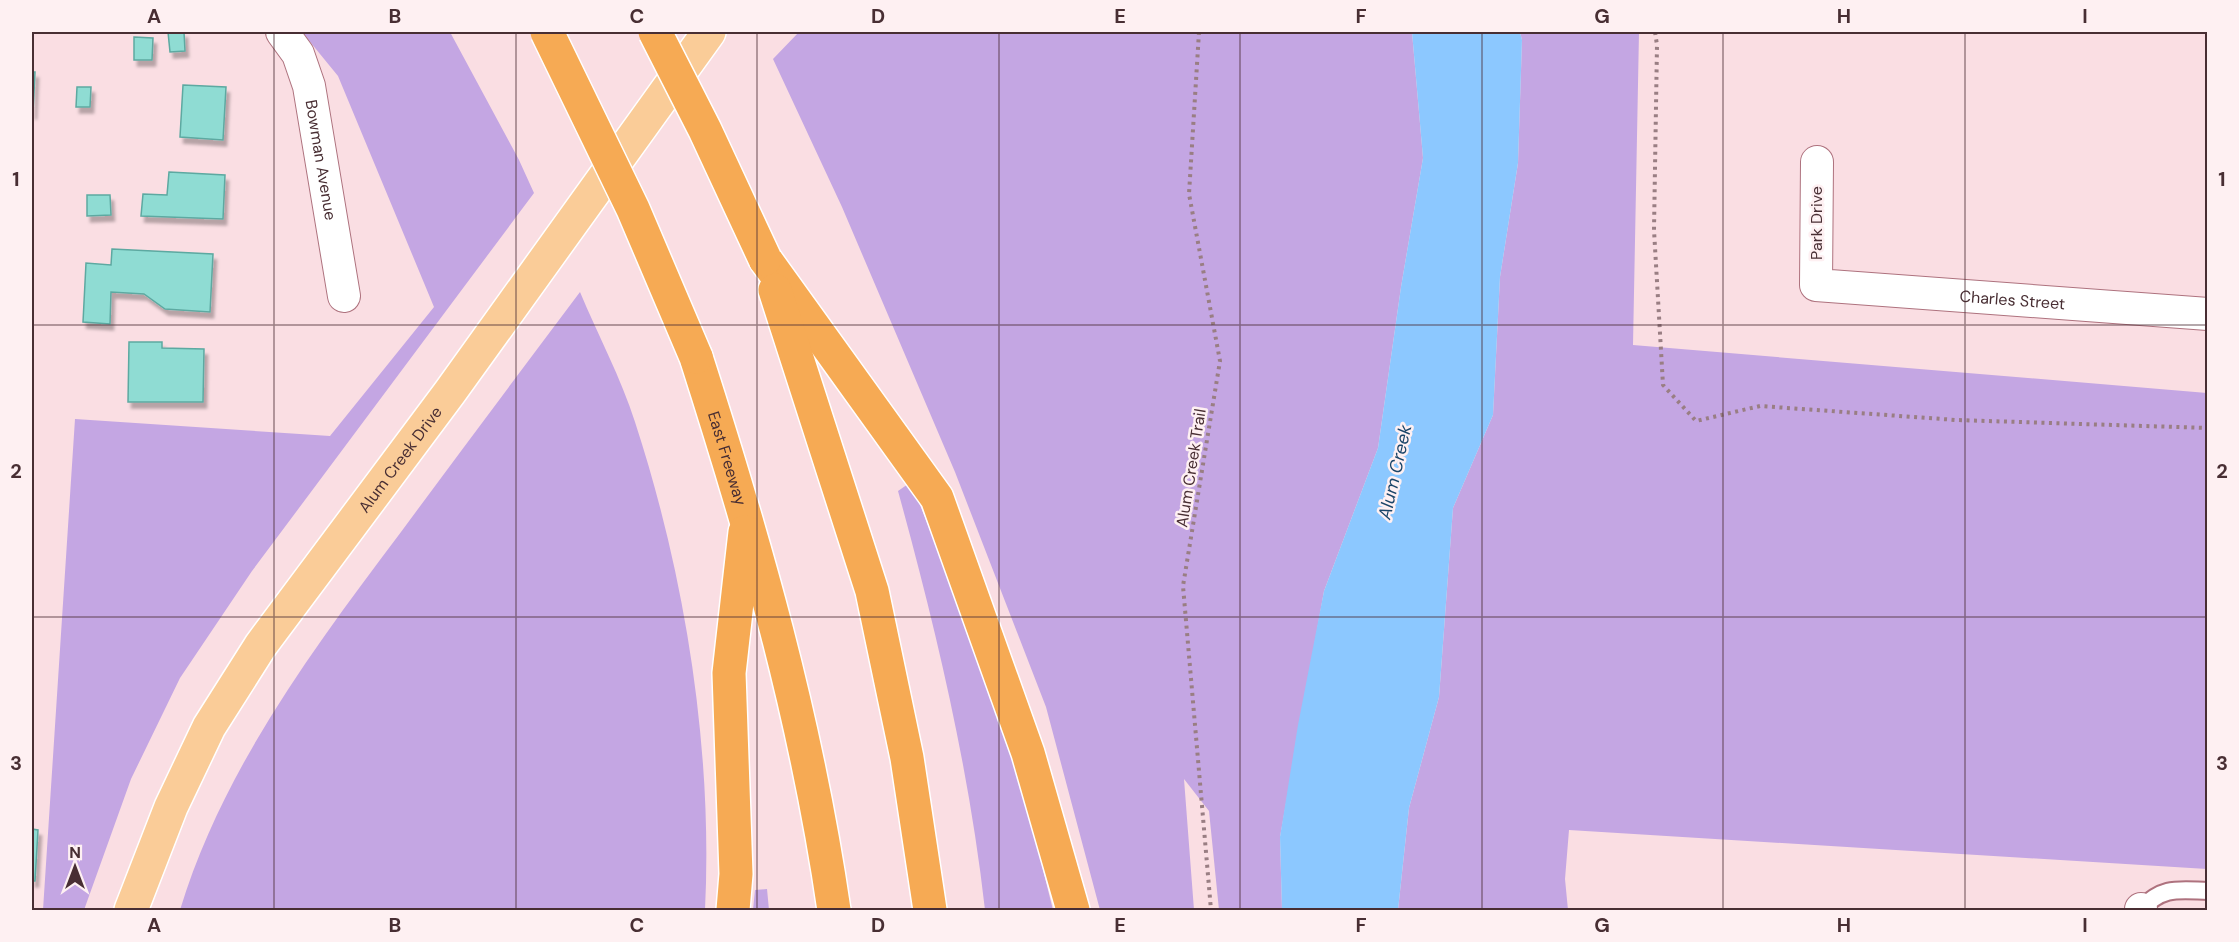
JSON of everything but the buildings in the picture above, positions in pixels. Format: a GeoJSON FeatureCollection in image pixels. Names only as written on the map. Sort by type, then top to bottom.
{"type":"FeatureCollection","features":[{"type":"Feature","properties":{"kind":"highway","name":"East Freeway"},"geometry":{"type":"LineString","coordinates":[[547,32],[624,189],[696,357],[747,516],[774,611],[798,717],[834,910]]}},
{"type":"Feature","properties":{"kind":"highway"},"geometry":{"type":"LineString","coordinates":[[655,32],[705,130],[765,259],[872,591],[906,758],[930,910]]}},
{"type":"Feature","properties":{"kind":"highway"},"geometry":{"type":"LineString","coordinates":[[765,259],[937,498],[1028,753],[1073,910]]}},
{"type":"Feature","properties":{"kind":"highway"},"geometry":{"type":"LineString","coordinates":[[733,910],[736,874],[729,673],[747,516]]}},
{"type":"Feature","properties":{"kind":"main road","name":"Alum Creek Drive"},"geometry":{"type":"LineString","coordinates":[[131,910],[171,807],[209,727],[261,645],[457,382],[709,32]]}},
{"type":"Feature","properties":{"kind":"street","name":"Bowman Avenue"},"geometry":{"type":"LineString","coordinates":[[282,32],[298,54],[309,86],[344,296]]}},
{"type":"Feature","properties":{"kind":"street","name":"Park Drive"},"geometry":{"type":"LineString","coordinates":[[1816,285],[1817,162]]}},
{"type":"Feature","properties":{"kind":"street","name":"Charles Street"},"geometry":{"type":"LineString","coordinates":[[1816,285],[2208,314]]}},
{"type":"Feature","properties":{"kind":"lane"},"geometry":{"type":"LineString","coordinates":[[2141,910],[2153,896],[2173,890],[2208,891]]}},
{"type":"Feature","properties":{"kind":"path","name":"Alum Creek Trail"},"geometry":{"type":"LineString","coordinates":[[1199,32],[1189,194],[1220,361],[1184,586],[1211,910]]}},
{"type":"Feature","properties":{"kind":"path"},"geometry":{"type":"LineString","coordinates":[[1655,32],[1657,45],[1654,230],[1664,385],[1696,421],[1760,406],[1956,420],[2208,428]]}},
{"type":"Feature","properties":{"kind":"shaded area"},"geometry":{"type":"Polygon","coordinates":[[[302,32],[450,32],[519,160],[534,193],[252,571],[180,678],[131,779],[84,910],[43,910],[75,419],[330,436],[434,307],[338,76],[302,32]]]}},
{"type":"Feature","properties":{"kind":"shaded area"},"geometry":{"type":"Polygon","coordinates":[[[799,32],[1412,32],[1423,158],[1401,287],[1378,448],[1324,591],[1280,837],[1282,910],[1219,910],[1209,811],[1184,779],[1194,910],[1100,910],[1046,707],[955,472],[842,207],[773,59],[799,32]]]}},
{"type":"Feature","properties":{"kind":"shaded area"},"geometry":{"type":"Polygon","coordinates":[[[1520,32],[1639,32],[1633,345],[2207,393],[2207,869],[1569,830],[1565,879],[1568,910],[1398,910],[1409,808],[1439,697],[1453,508],[1493,415],[1500,277],[1518,163],[1522,40],[1520,32]]]}},
{"type":"Feature","properties":{"kind":"shaded area"},"geometry":{"type":"Polygon","coordinates":[[[580,292],[635,422],[653,480],[681,601],[700,725],[706,849],[705,910],[180,910],[198,858],[220,808],[274,712],[335,621],[580,292]]]}},
{"type":"Feature","properties":{"kind":"shaded area"},"geometry":{"type":"Polygon","coordinates":[[[911,482],[961,609],[1025,797],[1053,910],[985,910],[970,804],[950,699],[898,491],[911,482]]]}},
{"type":"Feature","properties":{"kind":"shaded area"},"geometry":{"type":"Polygon","coordinates":[[[767,889],[769,910],[753,910],[755,890],[767,889]]]}},
{"type":"Feature","properties":{"kind":"water","name":"Alum Creek"},"geometry":{"type":"Polygon","coordinates":[[[1412,32],[1520,32],[1522,40],[1518,163],[1500,277],[1493,415],[1453,508],[1439,697],[1409,808],[1398,910],[1282,910],[1280,837],[1298,725],[1324,591],[1378,448],[1401,287],[1423,158],[1412,32]]]}}]}
